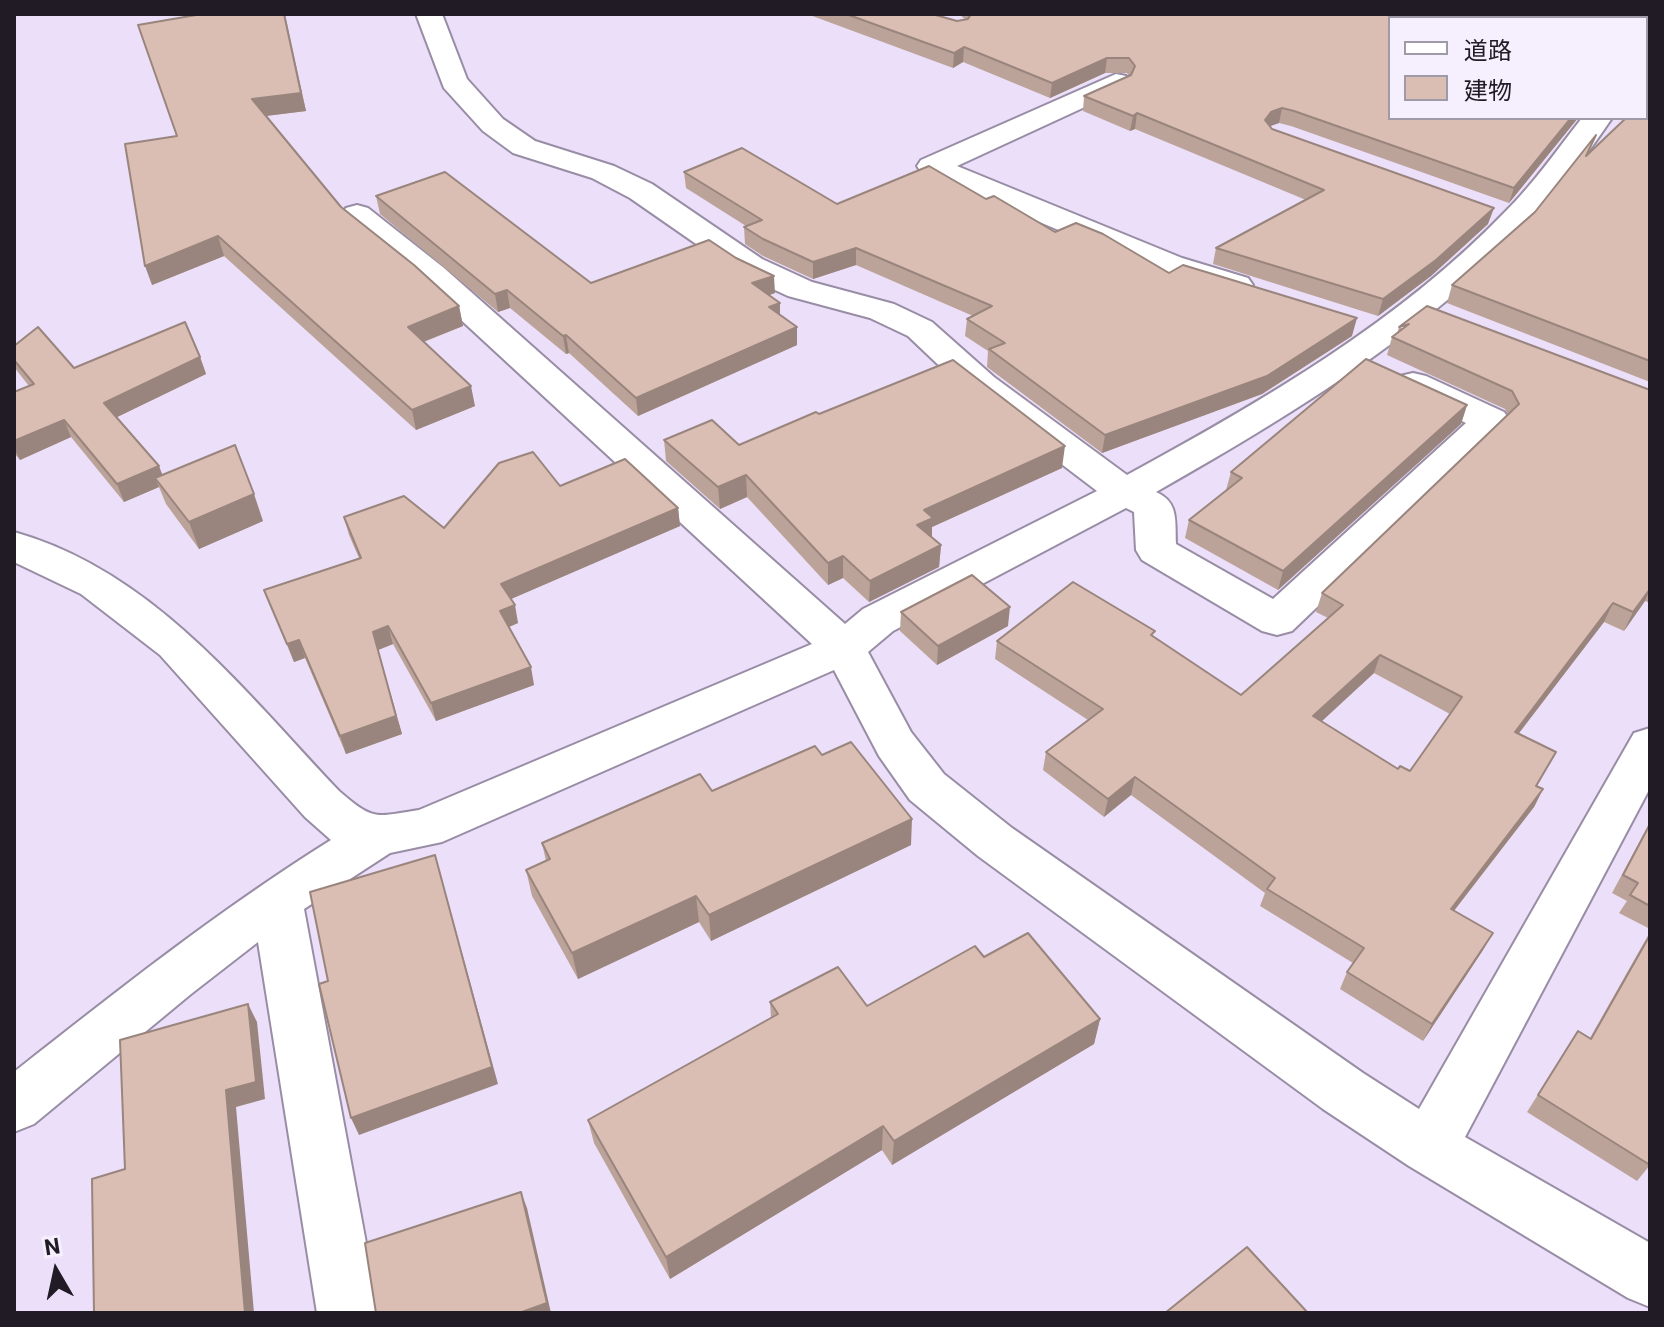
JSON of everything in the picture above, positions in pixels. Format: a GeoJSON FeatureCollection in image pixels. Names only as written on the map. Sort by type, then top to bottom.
{"type":"FeatureCollection","features":[{"type":"Feature","properties":{"kind":"street"},"geometry":{"type":"LineString","coordinates":[[429,14],[454,82],[493,125],[524,147],[603,172],[641,191],[750,266],[800,289],[882,311],[920,329],[981,385],[1124,492],[1154,506],[1156,550],[1277,620],[1491,420],[1362,336]]}},
{"type":"Feature","properties":{"kind":"street"},"geometry":{"type":"LineString","coordinates":[[1116,82],[932,166],[1170,265],[1262,293]]}},
{"type":"Feature","properties":{"kind":"street"},"geometry":{"type":"LineString","coordinates":[[14,1106],[172,978],[277,900],[378,836],[425,828],[844,648],[878,620],[1241,428],[1362,336],[1432,312],[1501,215],[1595,120]]}},
{"type":"Feature","properties":{"kind":"street"},"geometry":{"type":"LineString","coordinates":[[357,215],[432,275],[844,648],[895,744],[927,787],[995,842],[1317,1073],[1429,1147],[1650,1277]]}},
{"type":"Feature","properties":{"kind":"street"},"geometry":{"type":"LineString","coordinates":[[14,546],[96,584],[175,644],[322,804],[351,829],[378,836]]}},
{"type":"Feature","properties":{"kind":"street"},"geometry":{"type":"LineString","coordinates":[[1429,1147],[1650,745]]}},
{"type":"Feature","properties":{"kind":"street"},"geometry":{"type":"LineString","coordinates":[[277,900],[348,1313]]}},
{"type":"Feature","properties":{"kind":"building"},"geometry":{"type":"Polygon","coordinates":[[[202,14],[284,14],[301,93],[252,99],[341,207],[414,265],[459,306],[408,327],[471,386],[412,410],[218,236],[145,266],[125,144],[177,136],[138,25],[202,14]]]}},
{"type":"Feature","properties":{"kind":"building"},"geometry":{"type":"Polygon","coordinates":[[[846,14],[932,14],[957,21],[968,19],[971,14],[1650,14],[1648,19],[1648,16],[1388,16],[1388,120],[1569,120],[1514,188],[1294,111],[1282,108],[1271,112],[1265,120],[1272,129],[1494,208],[1436,260],[1383,299],[1216,248],[1324,190],[1137,113],[1133,116],[1084,96],[1131,75],[1135,66],[1129,58],[1107,58],[1052,83],[964,47],[954,53],[846,14]]]}},
{"type":"Feature","properties":{"kind":"building"},"geometry":{"type":"Polygon","coordinates":[[[1650,95],[1650,361],[1452,285],[1535,212],[1596,135],[1586,156],[1624,120],[1648,120],[1650,95]]]}},
{"type":"Feature","properties":{"kind":"building"},"geometry":{"type":"Polygon","coordinates":[[[742,148],[837,204],[929,166],[986,199],[994,196],[1055,232],[1076,223],[1103,234],[1169,273],[1183,265],[1357,318],[1267,376],[1105,435],[989,349],[1005,343],[967,319],[992,306],[856,248],[813,262],[744,227],[762,220],[684,172],[742,148]]]}},
{"type":"Feature","properties":{"kind":"building"},"geometry":{"type":"Polygon","coordinates":[[[445,172],[591,283],[709,240],[736,258],[774,276],[752,283],[780,303],[769,307],[797,327],[636,398],[566,335],[563,336],[507,290],[495,294],[376,196],[445,172]]]}},
{"type":"Feature","properties":{"kind":"building"},"geometry":{"type":"Polygon","coordinates":[[[1427,306],[1650,390],[1650,589],[1633,612],[1613,603],[1515,732],[1556,752],[1536,786],[1543,789],[1451,909],[1493,933],[1432,1024],[1347,972],[1364,948],[1267,889],[1275,878],[1135,777],[1108,799],[1046,752],[1103,709],[997,641],[1073,582],[1155,631],[1151,635],[1241,695],[1343,605],[1322,593],[1519,404],[1512,391],[1392,337],[1409,324],[1399,327],[1427,306]],[[1380,655],[1313,716],[1398,769],[1400,766],[1410,771],[1462,697],[1380,655]]]}},
{"type":"Feature","properties":{"kind":"building"},"geometry":{"type":"Polygon","coordinates":[[[185,322],[200,357],[104,403],[159,466],[117,484],[64,420],[14,441],[14,392],[34,384],[14,360],[14,346],[38,327],[74,368],[185,322]]]}},
{"type":"Feature","properties":{"kind":"building"},"geometry":{"type":"Polygon","coordinates":[[[1366,359],[1467,405],[1283,571],[1189,520],[1242,478],[1231,472],[1366,359]]]}},
{"type":"Feature","properties":{"kind":"building"},"geometry":{"type":"Polygon","coordinates":[[[953,360],[1065,446],[924,510],[933,518],[917,525],[941,545],[870,581],[843,556],[828,563],[746,475],[718,487],[664,440],[712,420],[739,445],[953,360]]]}},
{"type":"Feature","properties":{"kind":"building"},"geometry":{"type":"Polygon","coordinates":[[[235,445],[254,494],[189,522],[155,478],[235,445]]]}},
{"type":"Feature","properties":{"kind":"building"},"geometry":{"type":"Polygon","coordinates":[[[533,452],[560,486],[625,459],[678,508],[501,584],[515,605],[500,611],[531,667],[431,703],[388,626],[373,632],[396,716],[340,736],[299,640],[287,644],[264,590],[361,558],[344,517],[404,496],[444,528],[499,463],[533,452]]]}},
{"type":"Feature","properties":{"kind":"building"},"geometry":{"type":"Polygon","coordinates":[[[972,575],[1010,607],[938,646],[901,612],[972,575]]]}},
{"type":"Feature","properties":{"kind":"building"},"geometry":{"type":"Polygon","coordinates":[[[851,742],[912,819],[709,915],[696,896],[572,953],[526,870],[550,859],[542,843],[700,774],[712,791],[815,746],[822,755],[851,742]]]}},
{"type":"Feature","properties":{"kind":"building"},"geometry":{"type":"Polygon","coordinates":[[[1650,824],[1650,906],[1630,895],[1638,883],[1623,875],[1650,824]]]}},
{"type":"Feature","properties":{"kind":"building"},"geometry":{"type":"Polygon","coordinates":[[[435,855],[492,1067],[351,1118],[319,984],[328,981],[310,892],[435,855]]]}},
{"type":"Feature","properties":{"kind":"building"},"geometry":{"type":"Polygon","coordinates":[[[1028,933],[1100,1019],[894,1141],[883,1126],[666,1257],[588,1120],[778,1014],[770,1002],[838,967],[867,1006],[975,946],[984,957],[1028,933]]]}},
{"type":"Feature","properties":{"kind":"building"},"geometry":{"type":"Polygon","coordinates":[[[1650,935],[1650,1165],[1538,1095],[1578,1031],[1591,1039],[1650,935]]]}},
{"type":"Feature","properties":{"kind":"building"},"geometry":{"type":"Polygon","coordinates":[[[248,1004],[256,1082],[226,1090],[245,1313],[94,1313],[92,1179],[125,1169],[120,1040],[248,1004]]]}},
{"type":"Feature","properties":{"kind":"building"},"geometry":{"type":"Polygon","coordinates":[[[521,1192],[547,1303],[519,1313],[376,1313],[365,1243],[521,1192]]]}},
{"type":"Feature","properties":{"kind":"building"},"geometry":{"type":"Polygon","coordinates":[[[1247,1247],[1308,1313],[1165,1313],[1247,1247]]]}}]}
